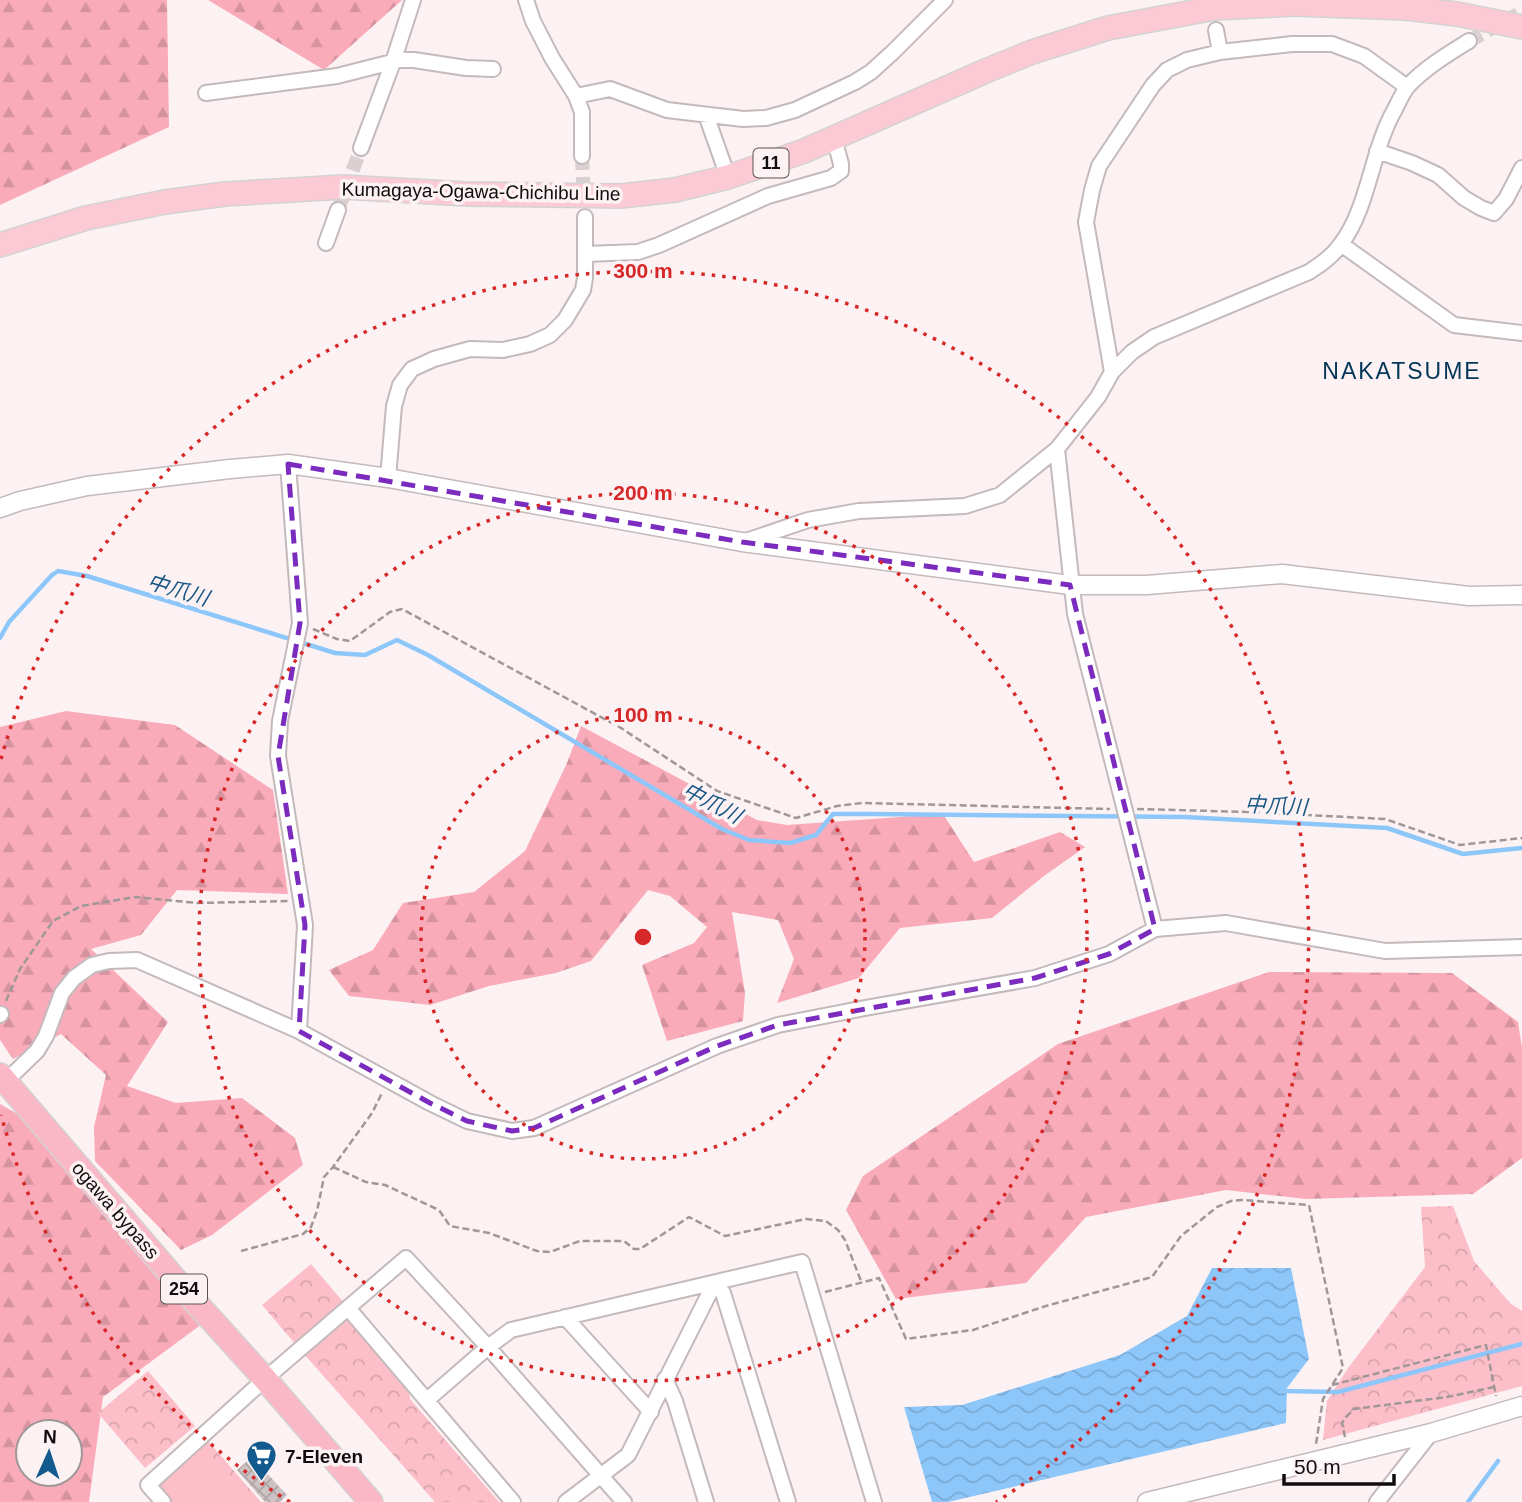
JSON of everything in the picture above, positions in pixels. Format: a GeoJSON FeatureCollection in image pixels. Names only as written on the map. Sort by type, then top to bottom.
{"type":"FeatureCollection","features":[{"type":"Feature","properties":{"kind":"highway","name":"ogawa bypass"},"geometry":{"type":"LineString","coordinates":[[3,1078],[371,1502]]}},
{"type":"Feature","properties":{"kind":"main road","name":"Kumagaya-Ogawa-Chichibu Line"},"geometry":{"type":"LineString","coordinates":[[0,244],[86,218],[166,202],[225,194],[343,187],[467,194],[621,196],[675,190],[728,177],[804,151],[1031,52],[1108,28],[1214,8],[1294,4],[1405,8],[1457,13],[1522,27]]}},
{"type":"Feature","properties":{"kind":"street"},"geometry":{"type":"LineString","coordinates":[[361,148],[413,0]]}},
{"type":"Feature","properties":{"kind":"street"},"geometry":{"type":"LineString","coordinates":[[526,0],[533,21],[576,96],[582,112],[582,156]]}},
{"type":"Feature","properties":{"kind":"street"},"geometry":{"type":"LineString","coordinates":[[576,96],[610,89],[667,110],[743,119],[766,118],[795,110],[871,72],[945,0]]}},
{"type":"Feature","properties":{"kind":"street"},"geometry":{"type":"LineString","coordinates":[[1216,30],[1220,52]]}},
{"type":"Feature","properties":{"kind":"street"},"geometry":{"type":"LineString","coordinates":[[742,542],[808,520],[859,511],[965,506],[1000,495],[1057,449],[1098,397],[1112,372],[1132,352],[1154,337],[1309,272],[1323,263],[1341,244],[1357,217],[1389,119],[1407,87],[1439,60],[1469,41]]}},
{"type":"Feature","properties":{"kind":"street"},"geometry":{"type":"LineString","coordinates":[[1112,372],[1086,222],[1099,166],[1153,85],[1167,70],[1220,52],[1292,44],[1332,44],[1364,56],[1407,87]]}},
{"type":"Feature","properties":{"kind":"street"},"geometry":{"type":"LineString","coordinates":[[206,93],[337,76],[393,62],[414,60],[493,69]]}},
{"type":"Feature","properties":{"kind":"street"},"geometry":{"type":"LineString","coordinates":[[706,115],[728,177]]}},
{"type":"Feature","properties":{"kind":"street"},"geometry":{"type":"LineString","coordinates":[[585,254],[638,252],[768,196],[831,178],[841,171],[834,138]]}},
{"type":"Feature","properties":{"kind":"street"},"geometry":{"type":"LineString","coordinates":[[1377,151],[1438,175],[1464,198],[1494,213],[1506,199],[1522,168]]}},
{"type":"Feature","properties":{"kind":"street"},"geometry":{"type":"LineString","coordinates":[[326,243],[338,209]]}},
{"type":"Feature","properties":{"kind":"street"},"geometry":{"type":"LineString","coordinates":[[388,478],[394,405],[400,385],[412,369],[434,359],[470,349],[503,350],[530,344],[550,335],[565,320],[583,290],[585,217]]}},
{"type":"Feature","properties":{"kind":"street"},"geometry":{"type":"LineString","coordinates":[[1341,244],[1454,325],[1522,333]]}},
{"type":"Feature","properties":{"kind":"street"},"geometry":{"type":"LineString","coordinates":[[1057,449],[1074,614],[1155,929]]}},
{"type":"Feature","properties":{"kind":"street"},"geometry":{"type":"LineString","coordinates":[[288,464],[300,623],[280,721],[278,756],[305,925],[299,1031]]}},
{"type":"Feature","properties":{"kind":"street"},"geometry":{"type":"LineString","coordinates":[[0,508],[87,486],[288,464],[388,478],[742,542],[1070,585],[1147,585],[1282,574],[1469,596],[1522,595]]}},
{"type":"Feature","properties":{"kind":"street"},"geometry":{"type":"LineString","coordinates":[[3,1078],[37,1051],[46,1036],[62,993],[74,978],[92,965],[109,961],[137,960],[299,1031],[467,1121],[512,1131],[534,1128],[717,1046],[778,1025],[1035,978],[1109,954],[1155,929],[1226,923],[1385,951],[1522,947]]}},
{"type":"Feature","properties":{"kind":"street"},"geometry":{"type":"LineString","coordinates":[[163,1502],[148,1485],[265,1379],[406,1258],[624,1502]]}},
{"type":"Feature","properties":{"kind":"street"},"geometry":{"type":"LineString","coordinates":[[427,1400],[488,1347],[512,1330],[802,1262],[874,1502]]}},
{"type":"Feature","properties":{"kind":"street"},"geometry":{"type":"LineString","coordinates":[[566,1502],[628,1455],[714,1284]]}},
{"type":"Feature","properties":{"kind":"street"},"geometry":{"type":"LineString","coordinates":[[714,1284],[723,1293],[788,1502]]}},
{"type":"Feature","properties":{"kind":"street"},"geometry":{"type":"LineString","coordinates":[[348,1307],[513,1502]]}},
{"type":"Feature","properties":{"kind":"street"},"geometry":{"type":"LineString","coordinates":[[565,1317],[650,1412]]}},
{"type":"Feature","properties":{"kind":"street"},"geometry":{"type":"LineString","coordinates":[[665,1379],[675,1401],[706,1502]]}},
{"type":"Feature","properties":{"kind":"street"},"geometry":{"type":"LineString","coordinates":[[1153,1501],[1431,1433],[1522,1406]]}},
{"type":"Feature","properties":{"kind":"street"},"geometry":{"type":"LineString","coordinates":[[1377,1502],[1431,1433]]}},
{"type":"Feature","properties":{"kind":"path"},"geometry":{"type":"LineString","coordinates":[[300,623],[337,639],[350,641],[390,612],[402,609],[621,728],[716,791],[796,818],[837,806],[862,803],[1249,812],[1385,819],[1460,845],[1522,838]]}},
{"type":"Feature","properties":{"kind":"path"},"geometry":{"type":"LineString","coordinates":[[1,1014],[20,969],[53,921],[81,906],[135,897],[197,903],[300,901]]}},
{"type":"Feature","properties":{"kind":"path"},"geometry":{"type":"LineString","coordinates":[[241,1251],[303,1234],[311,1227],[324,1177],[372,1113],[388,1080]]}},
{"type":"Feature","properties":{"kind":"path"},"geometry":{"type":"LineString","coordinates":[[333,1167],[366,1182],[385,1185],[439,1210],[450,1226],[489,1233],[537,1251],[550,1252],[580,1241],[624,1241],[635,1249],[640,1249],[689,1217],[725,1236],[806,1219],[827,1221],[845,1240],[862,1283]]}},
{"type":"Feature","properties":{"kind":"path"},"geometry":{"type":"LineString","coordinates":[[812,1296],[879,1278],[906,1339],[973,1330],[1046,1306],[1152,1277],[1181,1236],[1217,1207],[1231,1201],[1309,1205],[1343,1368],[1323,1399],[1316,1444],[1320,1459]]}},
{"type":"Feature","properties":{"kind":"path"},"geometry":{"type":"LineString","coordinates":[[1332,1385],[1486,1345],[1497,1399]]}},
{"type":"Feature","properties":{"kind":"path"},"geometry":{"type":"LineString","coordinates":[[1346,1441],[1342,1423],[1354,1409],[1447,1397],[1494,1387]]}},
{"type":"Feature","properties":{"kind":"highlighted area"},"geometry":{"type":"Polygon","coordinates":[[[288,464],[742,542],[1070,585],[1155,929],[1109,954],[1035,978],[778,1025],[717,1046],[534,1128],[512,1131],[467,1121],[299,1031],[305,925],[278,756],[300,623],[288,464]]]}},
{"type":"Feature","properties":{"kind":"green space"},"geometry":{"type":"Polygon","coordinates":[[[0,0],[167,0],[169,127],[0,205],[0,0]]]}},
{"type":"Feature","properties":{"kind":"green space"},"geometry":{"type":"Polygon","coordinates":[[[208,0],[402,0],[324,70],[208,0]]]}},
{"type":"Feature","properties":{"kind":"green space"},"geometry":{"type":"Polygon","coordinates":[[[66,711],[175,725],[273,790],[288,894],[177,890],[141,935],[91,949],[168,1022],[127,1086],[176,1103],[242,1098],[295,1138],[303,1165],[212,1235],[181,1250],[95,1161],[94,1127],[106,1075],[61,1034],[13,1059],[0,1040],[0,727],[66,711]]]}},
{"type":"Feature","properties":{"kind":"green space"},"geometry":{"type":"Polygon","coordinates":[[[581,726],[757,820],[787,825],[943,814],[974,862],[1060,832],[1085,847],[992,918],[900,928],[859,978],[777,1003],[794,959],[778,920],[732,912],[745,993],[743,1021],[667,1041],[642,965],[694,943],[707,927],[670,896],[648,890],[591,961],[556,973],[489,986],[430,1005],[349,996],[329,970],[373,950],[403,903],[474,892],[525,851],[567,763],[581,726]]]}},
{"type":"Feature","properties":{"kind":"green space"},"geometry":{"type":"Polygon","coordinates":[[[1269,972],[1452,973],[1518,1022],[1522,1048],[1522,1158],[1473,1194],[1306,1199],[1226,1190],[1086,1217],[1026,1283],[896,1299],[846,1210],[863,1176],[1058,1044],[1269,972]]]}},
{"type":"Feature","properties":{"kind":"green space"},"geometry":{"type":"Polygon","coordinates":[[[0,1104],[21,1116],[202,1324],[103,1397],[89,1502],[0,1502],[0,1104]]]}},
{"type":"Feature","properties":{"kind":"green space"},"geometry":{"type":"Polygon","coordinates":[[[1453,1206],[1474,1261],[1510,1303],[1522,1311],[1522,1386],[1323,1440],[1327,1401],[1348,1368],[1425,1267],[1421,1207],[1453,1206]]]}},
{"type":"Feature","properties":{"kind":"green space"},"geometry":{"type":"Polygon","coordinates":[[[311,1264],[345,1304],[296,1345],[262,1305],[311,1264]]]}},
{"type":"Feature","properties":{"kind":"green space"},"geometry":{"type":"Polygon","coordinates":[[[339,1321],[351,1321],[409,1389],[410,1399],[499,1502],[435,1502],[303,1353],[339,1321]]]}},
{"type":"Feature","properties":{"kind":"green space"},"geometry":{"type":"Polygon","coordinates":[[[148,1371],[195,1426],[145,1468],[98,1413],[148,1371]]]}},
{"type":"Feature","properties":{"kind":"green space"},"geometry":{"type":"Polygon","coordinates":[[[207,1440],[261,1502],[171,1502],[161,1490],[161,1483],[207,1440]]]}},
{"type":"Feature","properties":{"kind":"green space"},"geometry":{"type":"Polygon","coordinates":[[[205,1448],[252,1502],[180,1502],[164,1484],[205,1448]]]}},
{"type":"Feature","properties":{"kind":"water"},"geometry":{"type":"Polygon","coordinates":[[[1212,1268],[1291,1268],[1309,1359],[1287,1388],[1286,1423],[948,1502],[932,1502],[904,1407],[962,1405],[1120,1355],[1187,1316],[1212,1268]]]}},
{"type":"Feature","properties":{"kind":"building","name":"7-Eleven"},"geometry":{"type":"Polygon","coordinates":[[[252,1457],[287,1495],[280,1502],[265,1502],[237,1470],[252,1457]]]}},
{"type":"Feature","properties":{"kind":"waterway","name":"中爪川"},"geometry":{"type":"LineString","coordinates":[[0,638],[9,622],[58,571],[87,576],[335,653],[365,655],[397,640],[428,655],[722,829],[749,840],[790,843],[816,835],[833,814],[1185,817],[1387,828],[1463,854],[1522,848]]}},
{"type":"Feature","properties":{"kind":"waterway"},"geometry":{"type":"LineString","coordinates":[[1283,1391],[1338,1392],[1522,1344]]}},
{"type":"Feature","properties":{"kind":"waterway"},"geometry":{"type":"LineString","coordinates":[[1468,1502],[1498,1461]]}},
{"type":"Feature","properties":{"kind":"tunnel"},"geometry":{"type":"LineString","coordinates":[[1469,41],[1522,12]]}},
{"type":"Feature","properties":{"kind":"tunnel"},"geometry":{"type":"LineString","coordinates":[[338,210],[361,148]]}},
{"type":"Feature","properties":{"kind":"tunnel"},"geometry":{"type":"LineString","coordinates":[[582,156],[584,202]]}},
{"type":"Feature","properties":{"kind":"place","name":"7-Eleven"},"geometry":{"type":"Point","coordinates":[262,1483]}},
{"type":"Feature","properties":{"kind":"district","name":"NAKATSUME"},"geometry":{"type":"Point","coordinates":[1402,371]}}]}
